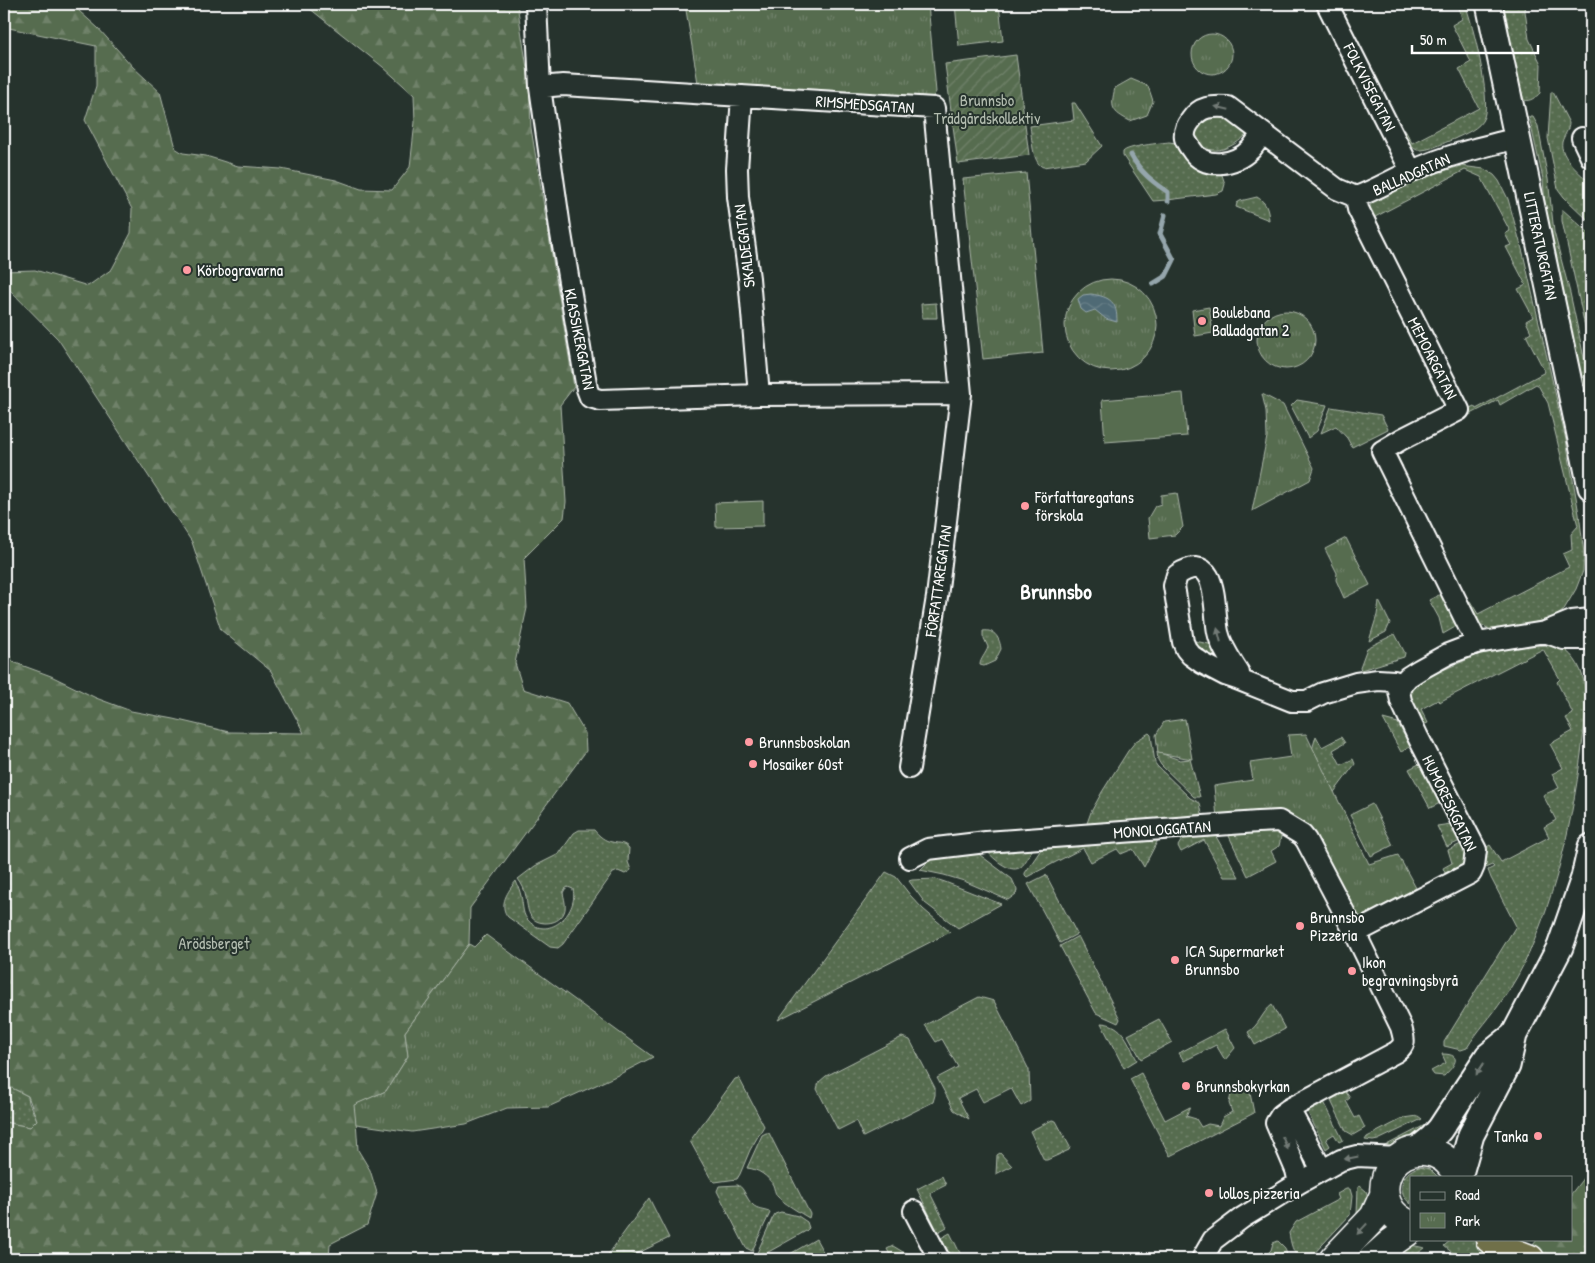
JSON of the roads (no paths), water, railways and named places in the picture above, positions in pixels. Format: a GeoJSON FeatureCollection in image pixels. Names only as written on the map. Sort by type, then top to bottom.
{"type":"FeatureCollection","features":[{"type":"Feature","properties":{"kind":"highway"},"geometry":{"type":"LineString","coordinates":[[1492,1240],[1507,1250],[1530,1259]]}},
{"type":"Feature","properties":{"kind":"main road"},"geometry":{"type":"LineString","coordinates":[[1410,1226],[1395,1215],[1388,1206],[1384,1195],[1384,1182],[1391,1167],[1407,1155],[1427,1151],[1443,1157],[1458,1176]]}},
{"type":"Feature","properties":{"kind":"main road"},"geometry":{"type":"LineString","coordinates":[[1334,1259],[1374,1217],[1384,1195]]}},
{"type":"Feature","properties":{"kind":"main road"},"geometry":{"type":"LineString","coordinates":[[1373,1259],[1410,1228]]}},
{"type":"Feature","properties":{"kind":"street","name":"KLASSIKERGATAN"},"geometry":{"type":"LineString","coordinates":[[536,4],[540,86],[562,243],[587,389],[590,397],[600,400],[961,394]]}},
{"type":"Feature","properties":{"kind":"street","name":"FOLKVISEGATAN"},"geometry":{"type":"LineString","coordinates":[[1327,4],[1411,171]]}},
{"type":"Feature","properties":{"kind":"street","name":"LITTERATURGATAN"},"geometry":{"type":"LineString","coordinates":[[1490,4],[1591,487]]}},
{"type":"Feature","properties":{"kind":"street","name":"RIMSMEDSGATAN"},"geometry":{"type":"LineString","coordinates":[[540,86],[934,108],[961,394]]}},
{"type":"Feature","properties":{"kind":"street","name":"SKALDEGATAN"},"geometry":{"type":"LineString","coordinates":[[742,96],[736,169],[749,278],[759,396]]}},
{"type":"Feature","properties":{"kind":"street","name":"BALLADGATAN"},"geometry":{"type":"LineString","coordinates":[[1263,133],[1337,189],[1356,197],[1373,191],[1411,171],[1461,152],[1518,138]]}},
{"type":"Feature","properties":{"kind":"street"},"geometry":{"type":"LineString","coordinates":[[1582,138],[1591,157]]}},
{"type":"Feature","properties":{"kind":"street","name":"MEMOARGATAN"},"geometry":{"type":"LineString","coordinates":[[1356,197],[1358,209],[1459,410],[1382,451],[1477,643]]}},
{"type":"Feature","properties":{"kind":"street","name":"FÖRFATTAREGATAN"},"geometry":{"type":"LineString","coordinates":[[909,768],[937,597],[961,394]]}},
{"type":"Feature","properties":{"kind":"street"},"geometry":{"type":"LineString","coordinates":[[1237,678],[1239,673],[1222,646],[1218,632],[1213,588],[1207,573],[1199,568],[1188,568],[1177,575],[1174,586],[1183,642],[1186,649],[1202,663],[1225,675],[1237,678],[1292,701],[1307,701],[1323,693],[1356,683],[1378,680],[1394,681],[1402,684],[1408,677],[1448,654],[1477,643],[1545,632],[1572,622],[1591,619]]}},
{"type":"Feature","properties":{"kind":"street"},"geometry":{"type":"LineString","coordinates":[[1545,632],[1564,639],[1591,639]]}},
{"type":"Feature","properties":{"kind":"street","name":"HUMORESKGATAN"},"geometry":{"type":"LineString","coordinates":[[1355,933],[1471,873],[1476,858],[1476,850],[1401,701],[1399,692],[1402,684]]}},
{"type":"Feature","properties":{"kind":"street","name":"MONOLOGGATAN"},"geometry":{"type":"LineString","coordinates":[[910,858],[928,849],[986,842],[1279,821],[1302,835],[1306,840],[1355,933]]}},
{"type":"Feature","properties":{"kind":"street"},"geometry":{"type":"LineString","coordinates":[[1459,1176],[1471,1135],[1507,1066],[1514,1035],[1560,947],[1584,878],[1591,847]]}},
{"type":"Feature","properties":{"kind":"street"},"geometry":{"type":"LineString","coordinates":[[1299,1183],[1296,1170],[1276,1124],[1281,1115],[1403,1047],[1401,1027],[1355,933]]}},
{"type":"Feature","properties":{"kind":"street"},"geometry":{"type":"LineString","coordinates":[[1202,1259],[1213,1240],[1242,1218],[1341,1160],[1356,1156],[1407,1155],[1432,1138],[1440,1129],[1488,1056],[1514,1035]]}},
{"type":"Feature","properties":{"kind":"street"},"geometry":{"type":"LineString","coordinates":[[1290,1109],[1322,1170]]}},
{"type":"Feature","properties":{"kind":"street"},"geometry":{"type":"LineString","coordinates":[[914,1211],[939,1259]]}},
{"type":"Feature","properties":{"kind":"water"},"geometry":{"type":"Polygon","coordinates":[[[1091,294],[1104,297],[1112,302],[1116,310],[1117,322],[1106,319],[1095,310],[1086,313],[1081,309],[1078,299],[1083,295],[1091,294]]]}},
{"type":"Feature","properties":{"kind":"waterway"},"geometry":{"type":"LineString","coordinates":[[1131,155],[1138,167],[1168,192],[1168,201]]}},
{"type":"Feature","properties":{"kind":"waterway"},"geometry":{"type":"LineString","coordinates":[[1153,284],[1166,276],[1174,260],[1160,234],[1165,215]]}},
{"type":"Feature","properties":{"kind":"place","name":"Körbogravarna"},"geometry":{"type":"Point","coordinates":[187,270]}},
{"type":"Feature","properties":{"kind":"place","name":"Boulebana Balladgatan 2"},"geometry":{"type":"Point","coordinates":[1202,321]}},
{"type":"Feature","properties":{"kind":"place","name":"Författaregatans förskola"},"geometry":{"type":"Point","coordinates":[1025,506]}},
{"type":"Feature","properties":{"kind":"place","name":"Brunnsboskolan"},"geometry":{"type":"Point","coordinates":[749,742]}},
{"type":"Feature","properties":{"kind":"place","name":"Mosaiker 60st"},"geometry":{"type":"Point","coordinates":[753,764]}},
{"type":"Feature","properties":{"kind":"place","name":"Brunnsbo Pizzeria"},"geometry":{"type":"Point","coordinates":[1300,926]}},
{"type":"Feature","properties":{"kind":"place","name":"ICA Supermarket Brunnsbo"},"geometry":{"type":"Point","coordinates":[1175,960]}},
{"type":"Feature","properties":{"kind":"place","name":"Ikon begravningsbyrå"},"geometry":{"type":"Point","coordinates":[1352,971]}},
{"type":"Feature","properties":{"kind":"place","name":"Brunnsbokyrkan"},"geometry":{"type":"Point","coordinates":[1186,1086]}},
{"type":"Feature","properties":{"kind":"place","name":"Tanka"},"geometry":{"type":"Point","coordinates":[1538,1136]}},
{"type":"Feature","properties":{"kind":"place","name":"lollos pizzeria"},"geometry":{"type":"Point","coordinates":[1209,1193]}},
{"type":"Feature","properties":{"kind":"district","name":"Brunnsbo"},"geometry":{"type":"Point","coordinates":[1056,592]}},
{"type":"Feature","properties":{"kind":"park label","name":"Brunnsbo Trädgårdskollektiv"},"geometry":{"type":"Point","coordinates":[987,109]}},
{"type":"Feature","properties":{"kind":"park label","name":"Arödsberget"},"geometry":{"type":"Point","coordinates":[214,943]}}]}
